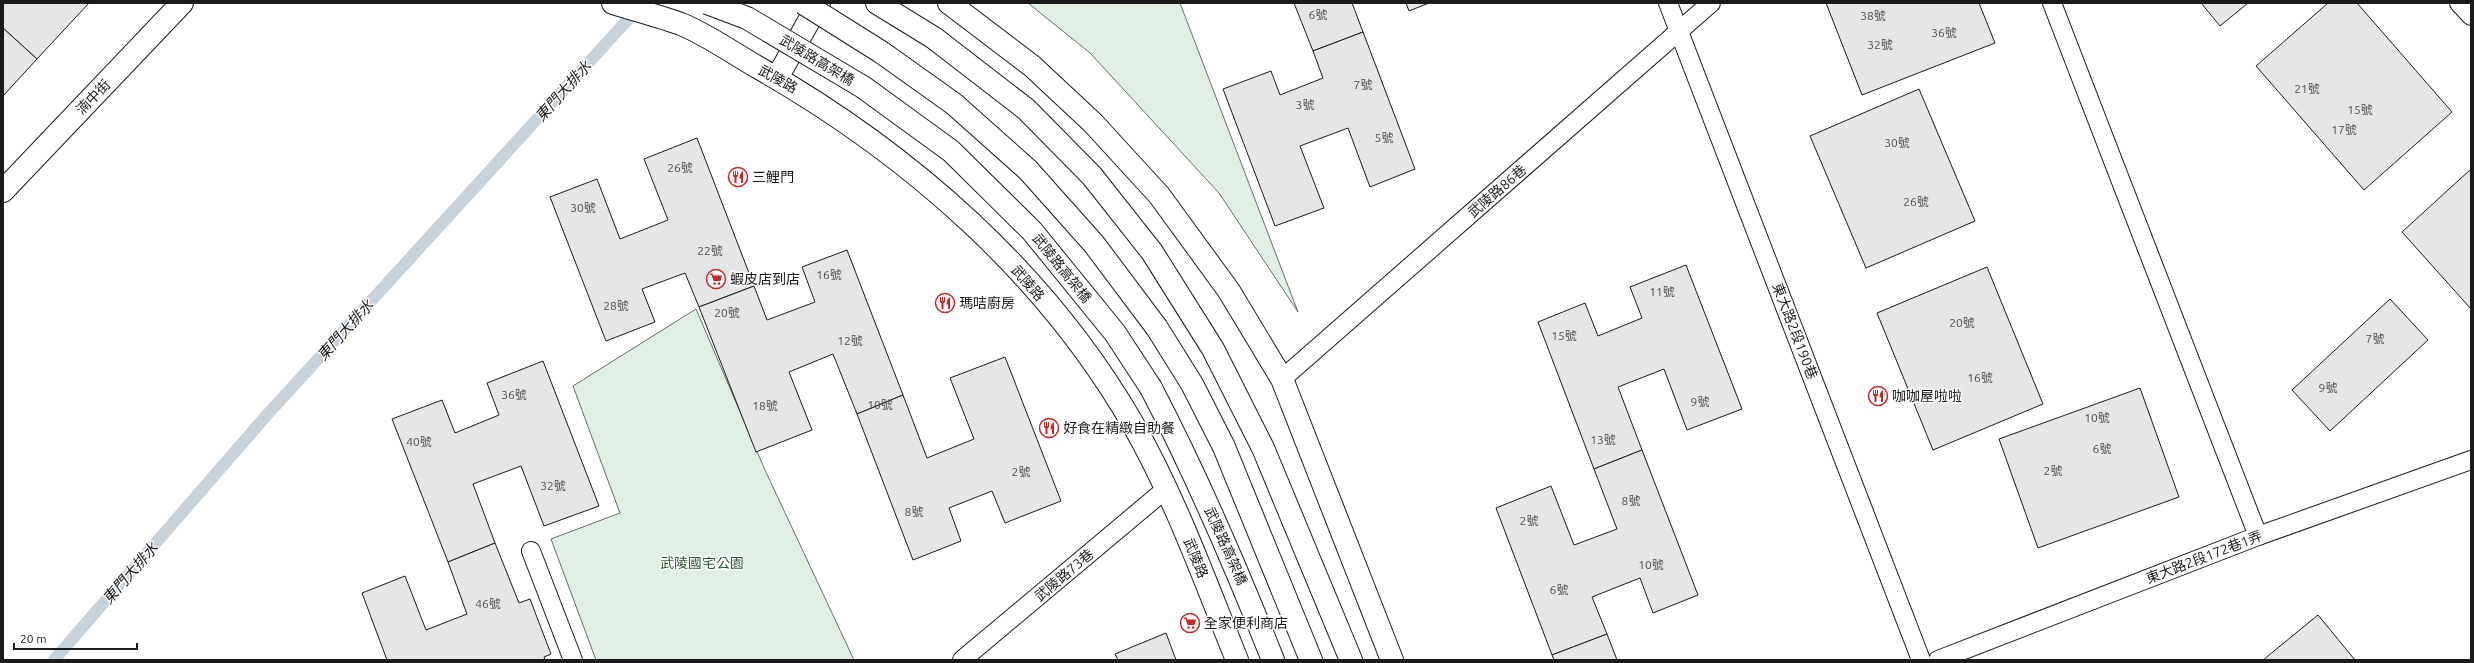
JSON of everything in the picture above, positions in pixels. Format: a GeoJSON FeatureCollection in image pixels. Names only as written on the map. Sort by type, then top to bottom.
{"type":"FeatureCollection","features":[{"type":"Feature","properties":{"kind":"main road","name":"湳中街"},"geometry":{"type":"LineString","coordinates":[[3,191],[182,3]]}},
{"type":"Feature","properties":{"kind":"main road","name":"武陵路"},"geometry":{"type":"LineString","coordinates":[[613,3],[682,25],[802,92],[902,162],[985,234],[1039,293],[1093,363],[1134,426],[1166,489],[1237,660]]}},
{"type":"Feature","properties":{"kind":"main road","name":"武陵路高架橋"},"geometry":{"type":"LineString","coordinates":[[707,3],[747,18],[863,87],[952,152],[1032,231],[1115,333],[1151,388],[1182,447],[1242,583],[1273,660]]}},
{"type":"Feature","properties":{"kind":"main road"},"geometry":{"type":"LineString","coordinates":[[803,3],[881,52],[954,104],[1028,170],[1094,244],[1157,328],[1192,384],[1224,447],[1311,660]]}},
{"type":"Feature","properties":{"kind":"main road"},"geometry":{"type":"LineString","coordinates":[[777,78],[819,3]]}},
{"type":"Feature","properties":{"kind":"main road"},"geometry":{"type":"LineString","coordinates":[[877,3],[934,38],[1026,109],[1092,176],[1152,252],[1213,349],[1262,448],[1351,660]]}},
{"type":"Feature","properties":{"kind":"main road"},"geometry":{"type":"LineString","coordinates":[[949,3],[1032,66],[1093,123],[1159,195],[1229,291],[1282,379],[1392,660]]}},
{"type":"Feature","properties":{"kind":"lane","name":"東大路2段190巷"},"geometry":{"type":"LineString","coordinates":[[1668,3],[1680,30],[1921,660]]}},
{"type":"Feature","properties":{"kind":"lane","name":"武陵路86巷"},"geometry":{"type":"LineString","coordinates":[[1282,379],[1711,3]]}},
{"type":"Feature","properties":{"kind":"lane"},"geometry":{"type":"LineString","coordinates":[[2052,3],[2258,536]]}},
{"type":"Feature","properties":{"kind":"lane"},"geometry":{"type":"LineString","coordinates":[[2459,3],[2471,16]]}},
{"type":"Feature","properties":{"kind":"lane","name":"東大路2段172巷1弄"},"geometry":{"type":"LineString","coordinates":[[1938,660],[2258,536],[2471,460]]}},
{"type":"Feature","properties":{"kind":"lane","name":"武陵路73巷"},"geometry":{"type":"LineString","coordinates":[[962,660],[1166,489]]}},
{"type":"Feature","properties":{"kind":"lane"},"geometry":{"type":"LineString","coordinates":[[530,551],[573,660]]}},
{"type":"Feature","properties":{"kind":"green space"},"geometry":{"type":"Polygon","coordinates":[[[1028,3],[1180,3],[1298,312],[1219,193],[1090,53],[1028,3]]]}},
{"type":"Feature","properties":{"kind":"green space","name":"武陵國宅公園"},"geometry":{"type":"Polygon","coordinates":[[[696,309],[765,470],[854,660],[596,660],[551,539],[620,513],[573,386],[696,309]]]}},
{"type":"Feature","properties":{"kind":"building"},"geometry":{"type":"Polygon","coordinates":[[[3,3],[89,3],[37,59],[3,28],[3,3]]]}},
{"type":"Feature","properties":{"kind":"building"},"geometry":{"type":"Polygon","coordinates":[[[1294,3],[1352,3],[1363,32],[1313,51],[1294,3]]]}},
{"type":"Feature","properties":{"kind":"building"},"geometry":{"type":"Polygon","coordinates":[[[1406,3],[1429,3],[1409,11],[1406,3]]]}},
{"type":"Feature","properties":{"kind":"building"},"geometry":{"type":"Polygon","coordinates":[[[1826,3],[1979,3],[1995,43],[1862,95],[1826,3]]]}},
{"type":"Feature","properties":{"kind":"building"},"geometry":{"type":"Polygon","coordinates":[[[2201,3],[2248,3],[2220,26],[2201,3]]]}},
{"type":"Feature","properties":{"kind":"building"},"geometry":{"type":"Polygon","coordinates":[[[2328,3],[2357,3],[2452,112],[2364,190],[2256,66],[2328,3]]]}},
{"type":"Feature","properties":{"kind":"building"},"geometry":{"type":"Polygon","coordinates":[[[3,28],[37,59],[3,96],[3,28]]]}},
{"type":"Feature","properties":{"kind":"building"},"geometry":{"type":"Polygon","coordinates":[[[1363,32],[1415,169],[1370,187],[1348,128],[1300,146],[1324,208],[1275,226],[1223,89],[1271,71],[1280,95],[1323,78],[1313,51],[1363,32]]]}},
{"type":"Feature","properties":{"kind":"building"},"geometry":{"type":"Polygon","coordinates":[[[1919,89],[1975,221],[1866,268],[1810,136],[1919,89]]]}},
{"type":"Feature","properties":{"kind":"building"},"geometry":{"type":"Polygon","coordinates":[[[697,138],[754,286],[699,307],[685,273],[642,289],[655,322],[606,341],[550,197],[597,179],[620,239],[668,220],[644,159],[697,138]]]}},
{"type":"Feature","properties":{"kind":"building"},"geometry":{"type":"Polygon","coordinates":[[[2471,169],[2471,309],[2402,232],[2471,169]]]}},
{"type":"Feature","properties":{"kind":"building"},"geometry":{"type":"Polygon","coordinates":[[[847,250],[903,395],[857,414],[833,354],[789,372],[812,430],[756,452],[699,307],[754,286],[767,320],[815,302],[802,267],[847,250]]]}},
{"type":"Feature","properties":{"kind":"building"},"geometry":{"type":"Polygon","coordinates":[[[1686,265],[1742,409],[1687,430],[1664,369],[1618,387],[1642,450],[1594,469],[1538,322],[1585,303],[1598,336],[1642,318],[1630,287],[1686,265]]]}},
{"type":"Feature","properties":{"kind":"building"},"geometry":{"type":"Polygon","coordinates":[[[1987,267],[2043,404],[1933,450],[1877,313],[1987,267]]]}},
{"type":"Feature","properties":{"kind":"building"},"geometry":{"type":"Polygon","coordinates":[[[2390,299],[2428,340],[2330,431],[2292,390],[2390,299]]]}},
{"type":"Feature","properties":{"kind":"building"},"geometry":{"type":"Polygon","coordinates":[[[1005,357],[1061,501],[1005,523],[992,491],[949,508],[961,541],[913,560],[857,414],[903,395],[927,458],[974,439],[950,378],[1005,357]]]}},
{"type":"Feature","properties":{"kind":"building"},"geometry":{"type":"Polygon","coordinates":[[[543,361],[599,506],[544,526],[521,466],[473,484],[495,543],[448,562],[392,419],[442,400],[455,433],[499,415],[487,383],[543,361]]]}},
{"type":"Feature","properties":{"kind":"building"},"geometry":{"type":"Polygon","coordinates":[[[2140,388],[2179,497],[2038,548],[1999,439],[2140,388]]]}},
{"type":"Feature","properties":{"kind":"building"},"geometry":{"type":"Polygon","coordinates":[[[1642,450],[1698,595],[1653,613],[1640,578],[1592,597],[1607,634],[1552,655],[1496,508],[1551,486],[1574,545],[1617,529],[1594,469],[1642,450]]]}},
{"type":"Feature","properties":{"kind":"building"},"geometry":{"type":"Polygon","coordinates":[[[495,543],[519,603],[530,599],[551,654],[544,657],[545,660],[387,660],[362,593],[405,576],[426,630],[467,614],[448,562],[495,543]]]}},
{"type":"Feature","properties":{"kind":"building"},"geometry":{"type":"Polygon","coordinates":[[[2318,615],[2355,660],[2263,660],[2318,615]]]}},
{"type":"Feature","properties":{"kind":"building"},"geometry":{"type":"Polygon","coordinates":[[[1166,633],[1176,660],[1118,660],[1115,654],[1166,633]]]}},
{"type":"Feature","properties":{"kind":"building"},"geometry":{"type":"Polygon","coordinates":[[[1607,634],[1617,660],[1554,660],[1552,655],[1607,634]]]}},
{"type":"Feature","properties":{"kind":"waterway","name":"東門大排水"},"geometry":{"type":"LineString","coordinates":[[54,660],[266,416],[633,14],[636,6]]}},
{"type":"Feature","properties":{"kind":"place","name":"三鯉門"},"geometry":{"type":"Point","coordinates":[738,177]}},
{"type":"Feature","properties":{"kind":"place","name":"蝦皮店到店"},"geometry":{"type":"Point","coordinates":[716,279]}},
{"type":"Feature","properties":{"kind":"place","name":"瑪咭廚房"},"geometry":{"type":"Point","coordinates":[945,303]}},
{"type":"Feature","properties":{"kind":"place","name":"咖咖屋啦啦"},"geometry":{"type":"Point","coordinates":[1878,396]}},
{"type":"Feature","properties":{"kind":"place","name":"好食在精緻自助餐"},"geometry":{"type":"Point","coordinates":[1049,428]}},
{"type":"Feature","properties":{"kind":"place","name":"全家便利商店"},"geometry":{"type":"Point","coordinates":[1190,623]}}]}
